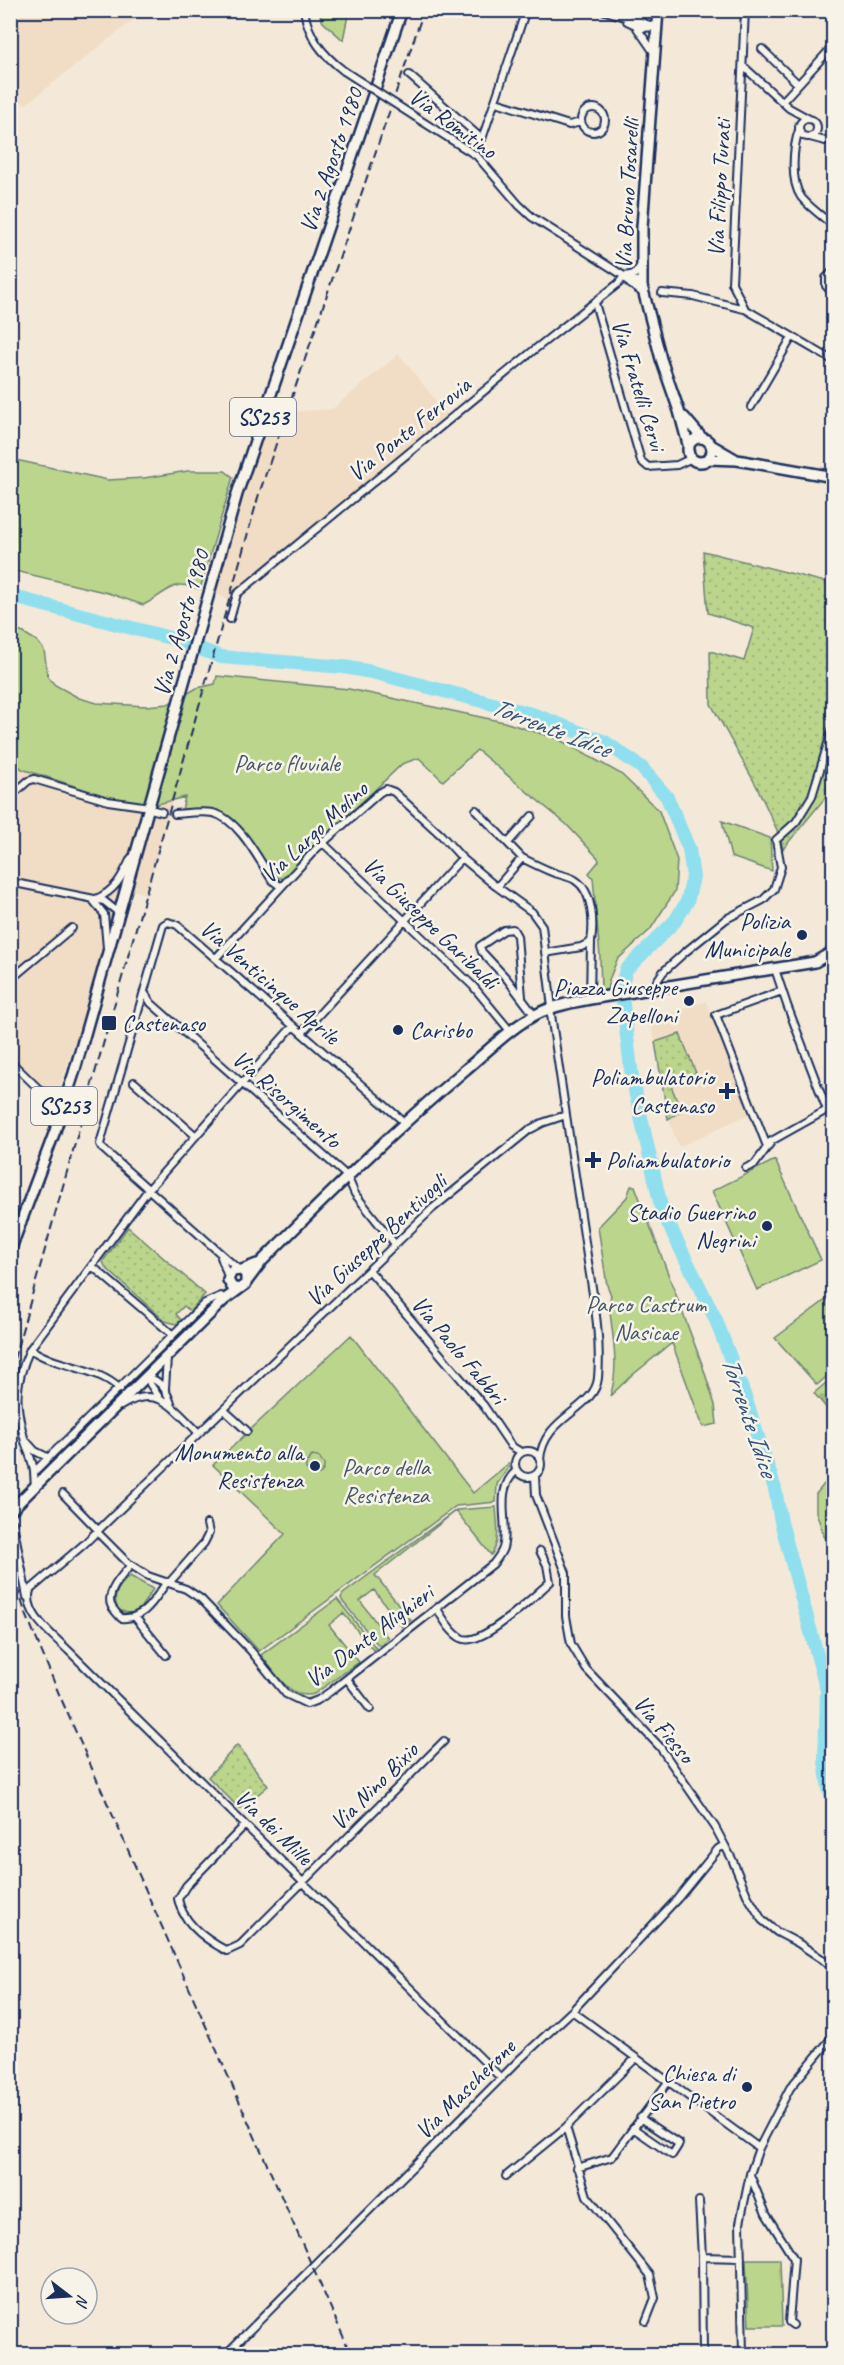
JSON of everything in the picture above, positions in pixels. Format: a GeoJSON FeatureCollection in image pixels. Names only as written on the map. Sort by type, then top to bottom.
{"type":"FeatureCollection","features":[{"type":"Feature","properties":{"kind":"street","name":"Via Romitino"},"geometry":{"type":"LineString","coordinates":[[304,10],[312,36],[321,50],[344,71],[477,156],[524,211],[624,276],[630,284],[643,289]]}},
{"type":"Feature","properties":{"kind":"street","name":"Via 2 Agosto 1980"},"geometry":{"type":"LineString","coordinates":[[10,1251],[64,1105],[249,460],[402,10]]}},
{"type":"Feature","properties":{"kind":"street"},"geometry":{"type":"LineString","coordinates":[[526,10],[496,102],[569,125],[581,123]]}},
{"type":"Feature","properties":{"kind":"street"},"geometry":{"type":"LineString","coordinates":[[602,10],[634,22],[657,27]]}},
{"type":"Feature","properties":{"kind":"street"},"geometry":{"type":"LineString","coordinates":[[634,22],[651,10]]}},
{"type":"Feature","properties":{"kind":"street","name":"Via Bruno Tosarelli"},"geometry":{"type":"LineString","coordinates":[[658,10],[643,206],[641,264],[643,289],[661,359],[689,448]]}},
{"type":"Feature","properties":{"kind":"street","name":"Via Filippo Turati"},"geometry":{"type":"LineString","coordinates":[[745,10],[732,283],[745,309]]}},
{"type":"Feature","properties":{"kind":"street"},"geometry":{"type":"LineString","coordinates":[[634,22],[649,43],[655,57]]}},
{"type":"Feature","properties":{"kind":"street"},"geometry":{"type":"LineString","coordinates":[[782,102],[834,45]]}},
{"type":"Feature","properties":{"kind":"street"},"geometry":{"type":"LineString","coordinates":[[762,49],[798,84]]}},
{"type":"Feature","properties":{"kind":"street"},"geometry":{"type":"LineString","coordinates":[[744,66],[789,108],[814,122],[825,141],[807,137],[799,129],[789,108]]}},
{"type":"Feature","properties":{"kind":"street","name":"Via Romitino"},"geometry":{"type":"LineString","coordinates":[[409,75],[482,140],[496,102]]}},
{"type":"Feature","properties":{"kind":"street"},"geometry":{"type":"LineString","coordinates":[[592,108],[599,110],[604,117],[604,124],[596,132],[584,129],[581,123],[582,115],[592,108]]}},
{"type":"Feature","properties":{"kind":"street"},"geometry":{"type":"LineString","coordinates":[[809,120],[801,122],[796,140],[795,183],[801,197],[834,226]]}},
{"type":"Feature","properties":{"kind":"street"},"geometry":{"type":"LineString","coordinates":[[796,151],[798,144],[816,133],[817,128]]}},
{"type":"Feature","properties":{"kind":"street"},"geometry":{"type":"LineString","coordinates":[[624,276],[635,273],[641,264]]}},
{"type":"Feature","properties":{"kind":"street"},"geometry":{"type":"LineString","coordinates":[[834,270],[826,278],[826,286],[834,294]]}},
{"type":"Feature","properties":{"kind":"street","name":"Via Ponte Ferrovia"},"geometry":{"type":"LineString","coordinates":[[230,619],[237,594],[595,303],[624,276]]}},
{"type":"Feature","properties":{"kind":"street"},"geometry":{"type":"LineString","coordinates":[[662,293],[693,296],[745,309],[834,361]]}},
{"type":"Feature","properties":{"kind":"street","name":"Via Fratelli Cervi"},"geometry":{"type":"LineString","coordinates":[[595,303],[641,461],[648,467],[677,465],[692,458]]}},
{"type":"Feature","properties":{"kind":"street"},"geometry":{"type":"LineString","coordinates":[[751,407],[792,338]]}},
{"type":"Feature","properties":{"kind":"street","name":"Via Bruno Tosarelli"},"geometry":{"type":"LineString","coordinates":[[679,411],[702,438]]}},
{"type":"Feature","properties":{"kind":"street"},"geometry":{"type":"LineString","coordinates":[[737,460],[702,438],[695,440],[689,448],[692,458],[700,462],[708,459],[737,460],[834,477]]}},
{"type":"Feature","properties":{"kind":"street"},"geometry":{"type":"LineString","coordinates":[[708,459],[712,453],[711,445]]}},
{"type":"Feature","properties":{"kind":"street"},"geometry":{"type":"LineString","coordinates":[[662,988],[657,981],[663,972],[684,953],[726,919],[763,900],[774,890],[780,875],[781,861],[776,840],[796,822],[812,796],[834,724]]}},
{"type":"Feature","properties":{"kind":"street"},"geometry":{"type":"LineString","coordinates":[[10,797],[28,781],[34,780],[108,801],[143,806]]}},
{"type":"Feature","properties":{"kind":"street","name":"Via Largo Molino"},"geometry":{"type":"LineString","coordinates":[[216,958],[280,886],[323,843],[386,789],[394,792],[441,835],[462,858],[532,912],[542,926],[551,1008]]}},
{"type":"Feature","properties":{"kind":"street"},"geometry":{"type":"LineString","coordinates":[[154,810],[162,812]]}},
{"type":"Feature","properties":{"kind":"street"},"geometry":{"type":"LineString","coordinates":[[476,810],[522,858],[573,879],[582,886],[588,897],[592,929],[591,999]]}},
{"type":"Feature","properties":{"kind":"street"},"geometry":{"type":"LineString","coordinates":[[175,814],[208,812],[225,818],[234,825],[272,880],[280,886]]}},
{"type":"Feature","properties":{"kind":"street"},"geometry":{"type":"LineString","coordinates":[[508,843],[532,816]]}},
{"type":"Feature","properties":{"kind":"street"},"geometry":{"type":"LineString","coordinates":[[94,899],[109,893],[119,884],[140,842]]}},
{"type":"Feature","properties":{"kind":"street","name":"Via Giuseppe Garibaldi"},"geometry":{"type":"LineString","coordinates":[[323,843],[473,986],[511,1032]]}},
{"type":"Feature","properties":{"kind":"street"},"geometry":{"type":"LineString","coordinates":[[302,1033],[462,858]]}},
{"type":"Feature","properties":{"kind":"street"},"geometry":{"type":"LineString","coordinates":[[497,887],[522,858]]}},
{"type":"Feature","properties":{"kind":"street"},"geometry":{"type":"LineString","coordinates":[[10,882],[94,899],[111,905],[119,913]]}},
{"type":"Feature","properties":{"kind":"street"},"geometry":{"type":"LineString","coordinates":[[94,899],[102,908],[106,921],[107,958]]}},
{"type":"Feature","properties":{"kind":"street"},"geometry":{"type":"LineString","coordinates":[[102,908],[119,913]]}},
{"type":"Feature","properties":{"kind":"street","name":"Via Venticinque Aprile"},"geometry":{"type":"LineString","coordinates":[[144,992],[163,925],[168,922],[177,925],[404,1122]]}},
{"type":"Feature","properties":{"kind":"street"},"geometry":{"type":"LineString","coordinates":[[10,980],[72,928]]}},
{"type":"Feature","properties":{"kind":"street"},"geometry":{"type":"LineString","coordinates":[[522,997],[517,936],[513,929],[504,930],[480,946],[482,952],[522,997],[535,1016]]}},
{"type":"Feature","properties":{"kind":"street"},"geometry":{"type":"LineString","coordinates":[[545,953],[581,947],[591,942]]}},
{"type":"Feature","properties":{"kind":"street"},"geometry":{"type":"LineString","coordinates":[[10,1511],[214,1310],[239,1289],[262,1261],[347,1176],[404,1122],[511,1032],[551,1008],[591,999],[815,962],[832,956]]}},
{"type":"Feature","properties":{"kind":"street"},"geometry":{"type":"LineString","coordinates":[[747,1168],[755,1164],[769,1143],[830,1108],[775,969]]}},
{"type":"Feature","properties":{"kind":"street"},"geometry":{"type":"LineString","coordinates":[[769,1143],[716,1016],[782,991]]}},
{"type":"Feature","properties":{"kind":"street"},"geometry":{"type":"LineString","coordinates":[[144,992],[100,1144],[219,1254],[246,1275],[247,1281]]}},
{"type":"Feature","properties":{"kind":"street","name":"Via Risorgimento"},"geometry":{"type":"LineString","coordinates":[[144,992],[151,1003],[347,1176],[355,1194],[395,1244]]}},
{"type":"Feature","properties":{"kind":"street"},"geometry":{"type":"LineString","coordinates":[[545,1439],[531,1451],[519,1454],[514,1466],[518,1473],[532,1477],[541,1467],[541,1449],[545,1439],[552,1429],[590,1395],[598,1379],[595,1311],[551,1008]]}},
{"type":"Feature","properties":{"kind":"street"},"geometry":{"type":"LineString","coordinates":[[35,1487],[34,1472],[17,1414],[16,1396],[21,1371],[30,1349],[148,1190],[293,1026]]}},
{"type":"Feature","properties":{"kind":"street"},"geometry":{"type":"LineString","coordinates":[[10,1061],[48,1098]]}},
{"type":"Feature","properties":{"kind":"street"},"geometry":{"type":"LineString","coordinates":[[134,1082],[196,1136]]}},
{"type":"Feature","properties":{"kind":"street","name":"Via Giuseppe Bentivogli"},"geometry":{"type":"LineString","coordinates":[[27,1598],[30,1590],[98,1531],[433,1208],[529,1130],[566,1115]]}},
{"type":"Feature","properties":{"kind":"street"},"geometry":{"type":"LineString","coordinates":[[219,1254],[232,1287],[239,1289]]}},
{"type":"Feature","properties":{"kind":"street"},"geometry":{"type":"LineString","coordinates":[[214,1310],[232,1271],[262,1261]]}},
{"type":"Feature","properties":{"kind":"street"},"geometry":{"type":"LineString","coordinates":[[92,1266],[173,1335]]}},
{"type":"Feature","properties":{"kind":"street","name":"Via Paolo Fabbri"},"geometry":{"type":"LineString","coordinates":[[369,1270],[484,1406],[519,1454]]}},
{"type":"Feature","properties":{"kind":"street"},"geometry":{"type":"LineString","coordinates":[[34,1472],[205,1303],[221,1296]]}},
{"type":"Feature","properties":{"kind":"street"},"geometry":{"type":"LineString","coordinates":[[30,1349],[48,1359],[104,1377],[120,1389]]}},
{"type":"Feature","properties":{"kind":"street"},"geometry":{"type":"LineString","coordinates":[[165,1388],[167,1358]]}},
{"type":"Feature","properties":{"kind":"street"},"geometry":{"type":"LineString","coordinates":[[148,1377],[165,1388],[172,1406]]}},
{"type":"Feature","properties":{"kind":"street"},"geometry":{"type":"LineString","coordinates":[[148,1377],[160,1399]]}},
{"type":"Feature","properties":{"kind":"street"},"geometry":{"type":"LineString","coordinates":[[116,1409],[132,1399],[143,1396],[160,1399],[172,1406],[200,1433]]}},
{"type":"Feature","properties":{"kind":"street"},"geometry":{"type":"LineString","coordinates":[[224,1410],[247,1431]]}},
{"type":"Feature","properties":{"kind":"street"},"geometry":{"type":"LineString","coordinates":[[24,1437],[35,1451],[49,1458]]}},
{"type":"Feature","properties":{"kind":"street"},"geometry":{"type":"LineString","coordinates":[[531,1451],[540,1460]]}},
{"type":"Feature","properties":{"kind":"street","name":"Via Dante Alighieri"},"geometry":{"type":"LineString","coordinates":[[98,1531],[131,1565],[148,1576],[168,1582],[201,1599],[224,1621],[286,1694],[306,1704],[318,1700],[347,1679],[493,1564],[502,1551],[505,1539],[504,1490],[508,1482],[518,1473]]}},
{"type":"Feature","properties":{"kind":"street","name":"Via Fiesso"},"geometry":{"type":"LineString","coordinates":[[532,1477],[536,1495],[566,1573],[567,1624],[571,1644],[576,1654],[586,1669],[660,1747],[710,1819],[750,1901],[762,1920],[834,1969]]}},
{"type":"Feature","properties":{"kind":"street"},"geometry":{"type":"LineString","coordinates":[[63,1494],[98,1531]]}},
{"type":"Feature","properties":{"kind":"street","name":"Via dei Mille"},"geometry":{"type":"LineString","coordinates":[[13,1523],[27,1598],[36,1617],[501,2079]]}},
{"type":"Feature","properties":{"kind":"street"},"geometry":{"type":"LineString","coordinates":[[131,1565],[115,1586],[110,1598],[111,1606],[121,1617],[132,1619],[145,1610],[204,1543],[209,1533],[207,1524]]}},
{"type":"Feature","properties":{"kind":"street"},"geometry":{"type":"LineString","coordinates":[[437,1609],[462,1639],[472,1640],[484,1635],[524,1606],[550,1582],[547,1565],[540,1551]]}},
{"type":"Feature","properties":{"kind":"street"},"geometry":{"type":"LineString","coordinates":[[135,1617],[166,1655]]}},
{"type":"Feature","properties":{"kind":"street"},"geometry":{"type":"LineString","coordinates":[[347,1679],[370,1708]]}},
{"type":"Feature","properties":{"kind":"street","name":"Via Nino Bixio"},"geometry":{"type":"LineString","coordinates":[[245,1825],[186,1886],[178,1899],[180,1910],[190,1924],[210,1942],[227,1952],[240,1945],[444,1741]]}},
{"type":"Feature","properties":{"kind":"street","name":"Via Mascherone"},"geometry":{"type":"LineString","coordinates":[[226,2355],[561,2019],[572,2011],[641,1939],[724,1845]]}},
{"type":"Feature","properties":{"kind":"street"},"geometry":{"type":"LineString","coordinates":[[572,2011],[759,2148]]}},
{"type":"Feature","properties":{"kind":"street"},"geometry":{"type":"LineString","coordinates":[[743,2355],[740,2223],[750,2174],[759,2148],[790,2088],[834,2035]]}},
{"type":"Feature","properties":{"kind":"street"},"geometry":{"type":"LineString","coordinates":[[506,2176],[566,2127],[636,2058]]}},
{"type":"Feature","properties":{"kind":"street"},"geometry":{"type":"LineString","coordinates":[[577,2168],[612,2157],[668,2082]]}},
{"type":"Feature","properties":{"kind":"street"},"geometry":{"type":"LineString","coordinates":[[631,2131],[672,2155],[679,2144],[640,2118]]}},
{"type":"Feature","properties":{"kind":"street"},"geometry":{"type":"LineString","coordinates":[[566,2127],[587,2196],[650,2276],[655,2298],[646,2321]]}},
{"type":"Feature","properties":{"kind":"street"},"geometry":{"type":"LineString","coordinates":[[750,2174],[766,2214],[794,2259],[789,2322],[793,2325]]}},
{"type":"Feature","properties":{"kind":"street"},"geometry":{"type":"LineString","coordinates":[[699,2201],[704,2355]]}},
{"type":"Feature","properties":{"kind":"street"},"geometry":{"type":"LineString","coordinates":[[702,2257],[741,2258]]}},
{"type":"Feature","properties":{"kind":"shaded area"},"geometry":{"type":"Polygon","coordinates":[[[10,11],[145,11],[25,105],[11,91],[10,11]]]}},
{"type":"Feature","properties":{"kind":"shaded area"},"geometry":{"type":"Polygon","coordinates":[[[399,354],[453,422],[234,604],[212,591],[260,414],[332,409],[399,354]]]}},
{"type":"Feature","properties":{"kind":"shaded area"},"geometry":{"type":"Polygon","coordinates":[[[10,758],[22,769],[142,808],[173,799],[147,895],[125,887],[53,1109],[11,1066],[10,758]]]}},
{"type":"Feature","properties":{"kind":"shaded area"},"geometry":{"type":"Polygon","coordinates":[[[706,1001],[749,1114],[679,1147],[668,1119],[652,1027],[654,1018],[706,1001]]]}},
{"type":"Feature","properties":{"kind":"green space"},"geometry":{"type":"Polygon","coordinates":[[[318,11],[335,11],[348,15],[343,40],[323,22],[318,11]]]}},
{"type":"Feature","properties":{"kind":"green space"},"geometry":{"type":"Polygon","coordinates":[[[11,459],[108,480],[144,478],[188,471],[225,471],[233,477],[200,589],[177,585],[143,605],[108,593],[11,570],[11,459]]]}},
{"type":"Feature","properties":{"kind":"green space"},"geometry":{"type":"Polygon","coordinates":[[[703,551],[833,584],[834,753],[825,798],[783,849],[777,830],[757,787],[711,704],[710,651],[744,661],[754,628],[708,613],[703,551]]]}},
{"type":"Feature","properties":{"kind":"green space","name":"Parco fluviale"},"geometry":{"type":"Polygon","coordinates":[[[11,629],[24,633],[37,641],[44,650],[48,677],[55,685],[79,698],[97,703],[146,706],[168,704],[197,688],[215,684],[217,676],[349,689],[504,722],[558,739],[621,774],[659,811],[677,860],[675,891],[650,930],[617,960],[607,990],[601,991],[593,878],[589,873],[599,861],[598,858],[566,824],[477,750],[443,781],[419,758],[402,764],[283,878],[278,878],[234,820],[209,809],[182,810],[185,797],[142,808],[22,769],[11,758],[11,629]]]}},
{"type":"Feature","properties":{"kind":"green space"},"geometry":{"type":"Polygon","coordinates":[[[722,821],[770,838],[772,871],[731,857],[722,821]]]}},
{"type":"Feature","properties":{"kind":"green space"},"geometry":{"type":"Polygon","coordinates":[[[680,1034],[696,1073],[670,1083],[681,1111],[668,1119],[655,1042],[680,1034]]]}},
{"type":"Feature","properties":{"kind":"green space","name":"Stadio Guerrino Negrini"},"geometry":{"type":"Polygon","coordinates":[[[775,1160],[821,1260],[757,1290],[712,1191],[775,1160]]]}},
{"type":"Feature","properties":{"kind":"green space","name":"Parco Castrum Nasicae"},"geometry":{"type":"Polygon","coordinates":[[[631,1186],[635,1186],[702,1364],[715,1405],[717,1424],[703,1427],[672,1343],[610,1396],[615,1362],[609,1304],[611,1295],[607,1285],[598,1227],[627,1197],[631,1186]]]}},
{"type":"Feature","properties":{"kind":"green space"},"geometry":{"type":"Polygon","coordinates":[[[128,1227],[205,1294],[190,1311],[184,1306],[176,1314],[181,1320],[176,1324],[165,1321],[105,1267],[103,1261],[128,1227]]]}},
{"type":"Feature","properties":{"kind":"green space"},"geometry":{"type":"Polygon","coordinates":[[[827,1299],[833,1306],[833,1371],[817,1385],[775,1338],[827,1299]]]}},
{"type":"Feature","properties":{"kind":"green space","name":"Parco della Resistenza"},"geometry":{"type":"Polygon","coordinates":[[[351,1335],[473,1493],[509,1463],[509,1467],[497,1484],[496,1502],[456,1506],[259,1651],[217,1605],[285,1534],[213,1465],[351,1335]],[[312,1456],[306,1463],[306,1469],[313,1475],[320,1474],[324,1469],[324,1464],[319,1457],[312,1456]]]}},
{"type":"Feature","properties":{"kind":"green space"},"geometry":{"type":"Polygon","coordinates":[[[833,1377],[833,1416],[814,1393],[833,1377]]]}},
{"type":"Feature","properties":{"kind":"green space"},"geometry":{"type":"Polygon","coordinates":[[[315,1456],[322,1459],[325,1466],[322,1473],[315,1476],[308,1473],[305,1466],[308,1459],[315,1456]]]}},
{"type":"Feature","properties":{"kind":"green space"},"geometry":{"type":"Polygon","coordinates":[[[833,1473],[834,1551],[830,1554],[816,1512],[816,1494],[833,1473]]]}},
{"type":"Feature","properties":{"kind":"green space"},"geometry":{"type":"Polygon","coordinates":[[[496,1507],[497,1538],[491,1555],[456,1511],[375,1575],[411,1620],[402,1627],[374,1590],[360,1601],[388,1638],[379,1646],[343,1602],[341,1598],[343,1594],[456,1510],[496,1507]]]}},
{"type":"Feature","properties":{"kind":"green space"},"geometry":{"type":"Polygon","coordinates":[[[130,1576],[153,1589],[139,1610],[132,1614],[118,1610],[115,1600],[120,1587],[130,1576]]]}},
{"type":"Feature","properties":{"kind":"green space"},"geometry":{"type":"Polygon","coordinates":[[[337,1599],[376,1648],[373,1650],[343,1613],[329,1625],[359,1662],[314,1694],[297,1693],[283,1683],[261,1655],[337,1599]]]}},
{"type":"Feature","properties":{"kind":"green space"},"geometry":{"type":"Polygon","coordinates":[[[237,1745],[268,1786],[240,1809],[208,1777],[237,1745]]]}},
{"type":"Feature","properties":{"kind":"green space"},"geometry":{"type":"Polygon","coordinates":[[[746,2259],[780,2259],[782,2326],[749,2326],[746,2259]]]}},
{"type":"Feature","properties":{"kind":"waterway","name":"Torrente Idice"},"geometry":{"type":"LineString","coordinates":[[10,596],[174,639],[221,657],[344,667],[372,672],[535,715],[605,742],[641,767],[667,797],[689,849],[693,877],[687,902],[675,921],[626,970],[621,988],[632,1077],[662,1211],[716,1320],[745,1397],[775,1489],[781,1522],[827,1691],[825,1761],[829,1789],[834,1801]]}},
{"type":"Feature","properties":{"kind":"railway"},"geometry":{"type":"LineString","coordinates":[[10,1373],[259,494],[424,10]]}},
{"type":"Feature","properties":{"kind":"railway"},"geometry":{"type":"LineString","coordinates":[[10,1561],[24,1609],[59,1694],[351,2354]]}},
{"type":"Feature","properties":{"kind":"place","name":"Polizia Municipale"},"geometry":{"type":"Point","coordinates":[802,935]}},
{"type":"Feature","properties":{"kind":"place","name":"Piazza Giuseppe Zapelloni"},"geometry":{"type":"Point","coordinates":[689,1001]}},
{"type":"Feature","properties":{"kind":"place","name":"Castenaso"},"geometry":{"type":"Point","coordinates":[109,1023]}},
{"type":"Feature","properties":{"kind":"place","name":"Carisbo"},"geometry":{"type":"Point","coordinates":[398,1030]}},
{"type":"Feature","properties":{"kind":"place","name":"Poliambulatorio Castenaso"},"geometry":{"type":"Point","coordinates":[727,1091]}},
{"type":"Feature","properties":{"kind":"place","name":"Poliambulatorio"},"geometry":{"type":"Point","coordinates":[593,1160]}},
{"type":"Feature","properties":{"kind":"place","name":"Stadio Guerrino Negrini"},"geometry":{"type":"Point","coordinates":[767,1226]}},
{"type":"Feature","properties":{"kind":"place","name":"Monumento alla Resistenza"},"geometry":{"type":"Point","coordinates":[315,1466]}},
{"type":"Feature","properties":{"kind":"place","name":"Chiesa di San Pietro"},"geometry":{"type":"Point","coordinates":[747,2087]}}]}
